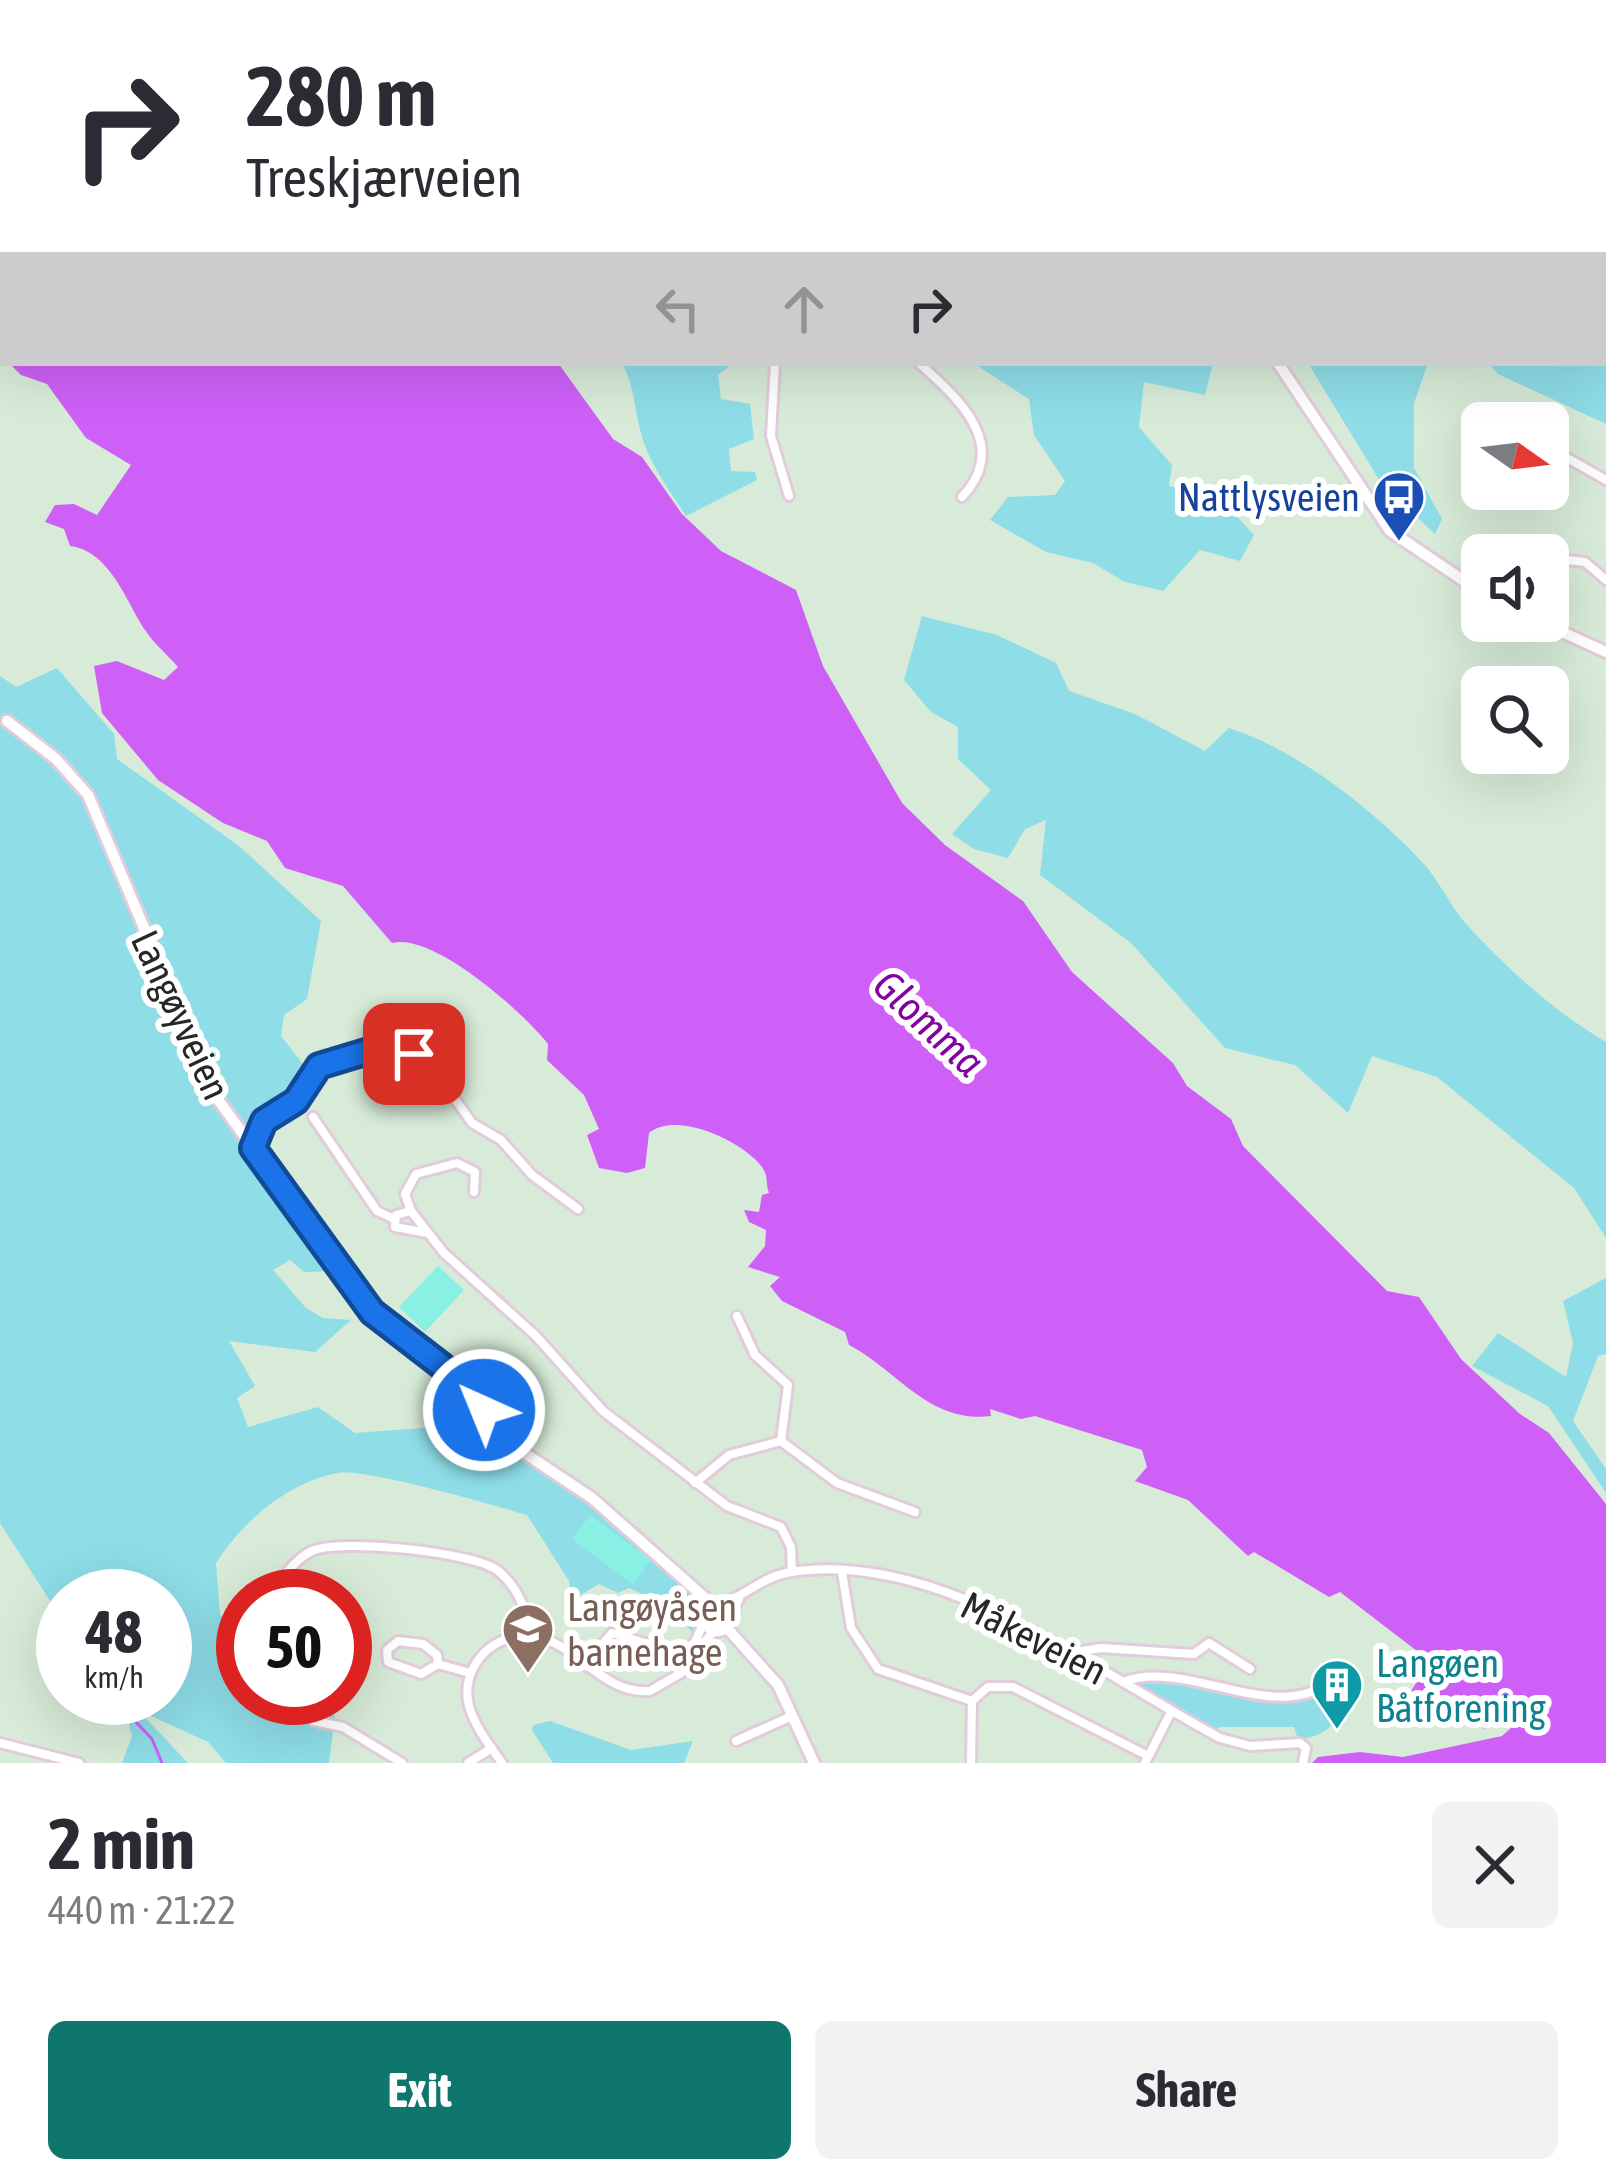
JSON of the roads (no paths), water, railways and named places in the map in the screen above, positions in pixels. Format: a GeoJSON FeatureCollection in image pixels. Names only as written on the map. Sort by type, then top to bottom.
{"type":"FeatureCollection","features":[{"type":"Feature","properties":{"kind":"main road"},"geometry":{"type":"LineString","coordinates":[[1280,366],[1390,531],[1461,578]]}},
{"type":"Feature","properties":{"kind":"main road"},"geometry":{"type":"LineString","coordinates":[[1569,635],[1606,652]]}},
{"type":"Feature","properties":{"kind":"main road","name":"Langøyveien"},"geometry":{"type":"LineString","coordinates":[[4,719],[56,759],[88,795],[205,1077],[352,1282],[386,1325],[454,1377],[523,1452],[592,1498],[695,1590],[758,1658],[793,1715],[814,1763]]}},
{"type":"Feature","properties":{"kind":"street"},"geometry":{"type":"LineString","coordinates":[[775,366],[777,394],[770,424],[788,496]]}},
{"type":"Feature","properties":{"kind":"street"},"geometry":{"type":"LineString","coordinates":[[922,366],[965,408],[982,439],[983,464],[962,496]]}},
{"type":"Feature","properties":{"kind":"street"},"geometry":{"type":"LineString","coordinates":[[1569,459],[1606,480]]}},
{"type":"Feature","properties":{"kind":"street"},"geometry":{"type":"LineString","coordinates":[[1569,560],[1585,562],[1606,580]]}},
{"type":"Feature","properties":{"kind":"street"},"geometry":{"type":"LineString","coordinates":[[253,1148],[264,1121],[296,1101],[319,1066],[387,1047],[428,1060],[472,1123],[502,1139],[532,1175],[578,1209]]}},
{"type":"Feature","properties":{"kind":"street"},"geometry":{"type":"LineString","coordinates":[[313,1117],[373,1204],[394,1219],[401,1232],[428,1233]]}},
{"type":"Feature","properties":{"kind":"street"},"geometry":{"type":"LineString","coordinates":[[474,1192],[478,1182],[469,1166],[430,1169],[409,1182],[405,1194],[428,1233],[536,1336],[578,1388],[695,1484],[739,1512],[781,1527],[791,1546],[792,1572]]}},
{"type":"Feature","properties":{"kind":"street"},"geometry":{"type":"LineString","coordinates":[[394,1219],[411,1211]]}},
{"type":"Feature","properties":{"kind":"street"},"geometry":{"type":"LineString","coordinates":[[737,1316],[755,1355],[788,1385],[781,1441]]}},
{"type":"Feature","properties":{"kind":"street"},"geometry":{"type":"LineString","coordinates":[[695,1484],[728,1455],[781,1441]]}},
{"type":"Feature","properties":{"kind":"street"},"geometry":{"type":"LineString","coordinates":[[781,1441],[836,1483],[915,1512]]}},
{"type":"Feature","properties":{"kind":"street"},"geometry":{"type":"LineString","coordinates":[[291,1569],[305,1553],[337,1544],[468,1558],[490,1566],[510,1582],[532,1636]]}},
{"type":"Feature","properties":{"kind":"street","name":"Måkeveien"},"geometry":{"type":"LineString","coordinates":[[584,1666],[616,1688],[644,1692],[670,1683],[716,1617],[768,1578],[792,1572],[842,1572],[943,1592],[1069,1653],[1234,1743],[1300,1743],[1306,1748],[1303,1763]]}},
{"type":"Feature","properties":{"kind":"street"},"geometry":{"type":"LineString","coordinates":[[842,1572],[851,1628],[878,1669],[972,1701]]}},
{"type":"Feature","properties":{"kind":"street"},"geometry":{"type":"LineString","coordinates":[[502,1763],[470,1706],[470,1673],[496,1643],[532,1636],[554,1644],[584,1666],[612,1633],[655,1646]]}},
{"type":"Feature","properties":{"kind":"street"},"geometry":{"type":"LineString","coordinates":[[437,1664],[436,1655],[423,1644],[398,1641],[387,1650],[388,1662],[421,1673],[437,1664],[470,1673]]}},
{"type":"Feature","properties":{"kind":"street"},"geometry":{"type":"LineString","coordinates":[[1069,1653],[1102,1648],[1194,1654],[1209,1643],[1250,1669]]}},
{"type":"Feature","properties":{"kind":"street"},"geometry":{"type":"LineString","coordinates":[[1121,1682],[1150,1673],[1285,1695],[1324,1687],[1334,1678]]}},
{"type":"Feature","properties":{"kind":"street"},"geometry":{"type":"LineString","coordinates":[[970,1763],[972,1701],[988,1687],[1007,1685],[1146,1760],[1172,1712]]}},
{"type":"Feature","properties":{"kind":"street"},"geometry":{"type":"LineString","coordinates":[[736,1741],[793,1715]]}},
{"type":"Feature","properties":{"kind":"street"},"geometry":{"type":"LineString","coordinates":[[333,1725],[402,1763]]}},
{"type":"Feature","properties":{"kind":"street"},"geometry":{"type":"LineString","coordinates":[[0,1743],[80,1763]]}},
{"type":"Feature","properties":{"kind":"street"},"geometry":{"type":"LineString","coordinates":[[467,1763],[492,1748]]}},
{"type":"Feature","properties":{"kind":"water","name":"Glomma"},"geometry":{"type":"Polygon","coordinates":[[[12,366],[560,366],[613,439],[642,457],[682,514],[721,551],[796,590],[823,666],[902,803],[945,845],[1023,901],[1072,972],[1173,1063],[1187,1086],[1231,1119],[1243,1146],[1387,1291],[1419,1297],[1461,1359],[1520,1414],[1549,1433],[1606,1504],[1606,1763],[1312,1763],[1318,1757],[1360,1752],[1403,1757],[1502,1736],[1518,1722],[1518,1712],[1503,1712],[1484,1729],[1474,1700],[1437,1715],[1384,1720],[1382,1702],[1406,1699],[1430,1661],[1340,1592],[1329,1597],[1254,1552],[1248,1556],[1188,1500],[1135,1481],[1147,1467],[1142,1450],[1035,1416],[1021,1419],[990,1409],[991,1416],[949,1412],[849,1345],[845,1332],[782,1301],[770,1286],[780,1277],[748,1267],[765,1246],[766,1230],[749,1222],[744,1210],[759,1212],[762,1195],[769,1193],[762,1167],[740,1147],[692,1127],[661,1127],[649,1133],[645,1168],[627,1173],[599,1168],[587,1135],[599,1129],[584,1095],[547,1060],[548,1044],[519,1013],[453,962],[409,943],[392,943],[343,886],[285,868],[267,841],[223,823],[158,780],[102,713],[94,666],[117,661],[164,680],[178,667],[149,635],[106,567],[70,546],[64,529],[45,522],[55,505],[74,504],[97,515],[131,465],[86,438],[47,384],[21,375],[12,366]]]}},
{"type":"Feature","properties":{"kind":"waterway"},"geometry":{"type":"LineString","coordinates":[[139,1725],[152,1739],[162,1763]]}},
{"type":"Feature","properties":{"kind":"place","name":"Nattlysveien"},"geometry":{"type":"Point","coordinates":[1399,543]}},
{"type":"Feature","properties":{"kind":"place","name":"Langøyåsen barnehage"},"geometry":{"type":"Point","coordinates":[528,1675]}},
{"type":"Feature","properties":{"kind":"place","name":"Langøen Båtforening"},"geometry":{"type":"Point","coordinates":[1337,1731]}}]}
